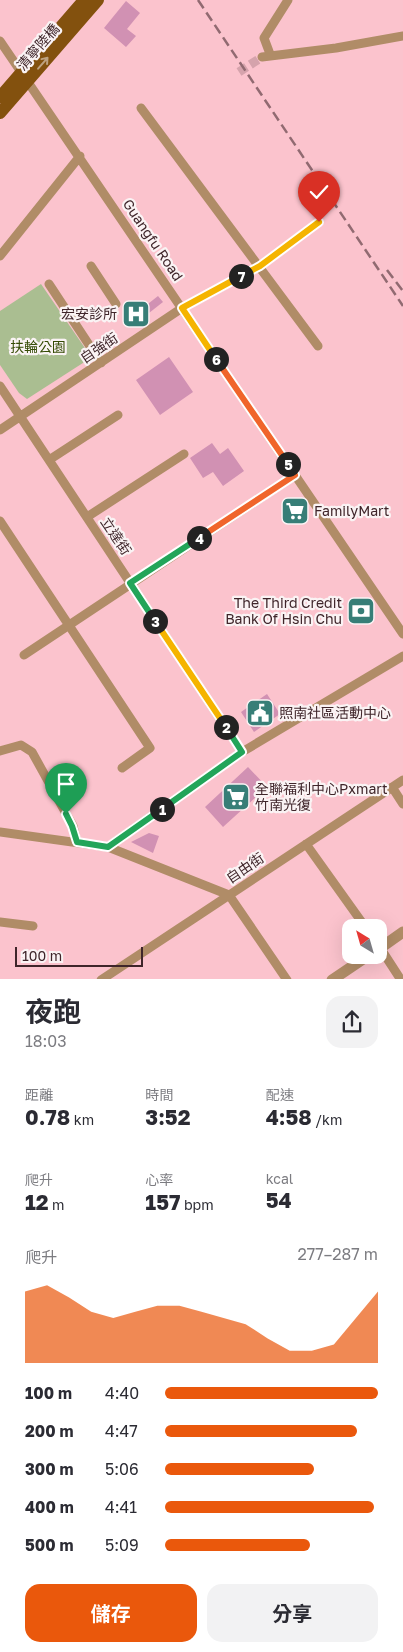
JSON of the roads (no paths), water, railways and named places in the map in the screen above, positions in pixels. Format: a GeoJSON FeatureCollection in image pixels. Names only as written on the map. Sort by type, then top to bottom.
{"type":"FeatureCollection","features":[{"type":"Feature","properties":{"kind":"main road","name":"清寧陸橋"},"geometry":{"type":"LineString","coordinates":[[0,97],[84,0]]}},
{"type":"Feature","properties":{"kind":"main road","name":"清寧陸橋"},"geometry":{"type":"LineString","coordinates":[[0,114],[98,0]]}},
{"type":"Feature","properties":{"kind":"street"},"geometry":{"type":"LineString","coordinates":[[288,0],[264,38],[266,56],[336,48],[403,36]]}},
{"type":"Feature","properties":{"kind":"street","name":"Guangfu Road"},"geometry":{"type":"LineString","coordinates":[[0,41],[80,156],[403,634]]}},
{"type":"Feature","properties":{"kind":"street"},"geometry":{"type":"LineString","coordinates":[[141,108],[318,346]]}},
{"type":"Feature","properties":{"kind":"street"},"geometry":{"type":"LineString","coordinates":[[0,256],[80,156]]}},
{"type":"Feature","properties":{"kind":"street","name":"自強街"},"geometry":{"type":"LineString","coordinates":[[0,430],[182,308],[260,266],[319,222]]}},
{"type":"Feature","properties":{"kind":"street"},"geometry":{"type":"LineString","coordinates":[[91,266],[116,304]]}},
{"type":"Feature","properties":{"kind":"street"},"geometry":{"type":"LineString","coordinates":[[49,284],[100,363]]}},
{"type":"Feature","properties":{"kind":"street","name":"立達街"},"geometry":{"type":"LineString","coordinates":[[0,386],[242,752]]}},
{"type":"Feature","properties":{"kind":"street"},"geometry":{"type":"LineString","coordinates":[[49,460],[118,415]]}},
{"type":"Feature","properties":{"kind":"street"},"geometry":{"type":"LineString","coordinates":[[86,517],[184,454]]}},
{"type":"Feature","properties":{"kind":"street"},"geometry":{"type":"LineString","coordinates":[[24,655],[295,475]]}},
{"type":"Feature","properties":{"kind":"street"},"geometry":{"type":"LineString","coordinates":[[0,521],[150,748],[122,768]]}},
{"type":"Feature","properties":{"kind":"street"},"geometry":{"type":"LineString","coordinates":[[108,847],[242,752],[403,656]]}},
{"type":"Feature","properties":{"kind":"street"},"geometry":{"type":"LineString","coordinates":[[0,751],[21,745],[32,752],[72,826],[77,842]]}},
{"type":"Feature","properties":{"kind":"street","name":"自由街"},"geometry":{"type":"LineString","coordinates":[[102,979],[403,780]]}},
{"type":"Feature","properties":{"kind":"street"},"geometry":{"type":"LineString","coordinates":[[392,787],[403,804]]}},
{"type":"Feature","properties":{"kind":"street"},"geometry":{"type":"LineString","coordinates":[[0,832],[108,847],[228,895],[286,979]]}},
{"type":"Feature","properties":{"kind":"street"},"geometry":{"type":"LineString","coordinates":[[306,844],[360,919]]}},
{"type":"Feature","properties":{"kind":"street"},"geometry":{"type":"LineString","coordinates":[[0,922],[33,926]]}},
{"type":"Feature","properties":{"kind":"street"},"geometry":{"type":"LineString","coordinates":[[388,941],[403,932]]}},
{"type":"Feature","properties":{"kind":"street"},"geometry":{"type":"LineString","coordinates":[[388,960],[400,979]]}},
{"type":"Feature","properties":{"kind":"street"},"geometry":{"type":"LineString","coordinates":[[333,979],[356,964]]}},
{"type":"Feature","properties":{"kind":"tunnel"},"geometry":{"type":"LineString","coordinates":[[239,72],[262,57]]}},
{"type":"Feature","properties":{"kind":"railway"},"geometry":{"type":"LineString","coordinates":[[198,0],[403,306]]}},
{"type":"Feature","properties":{"kind":"railway"},"geometry":{"type":"LineString","coordinates":[[387,270],[403,291]]}},
{"type":"Feature","properties":{"kind":"place","name":"宏安診所"},"geometry":{"type":"Point","coordinates":[136,314]}},
{"type":"Feature","properties":{"kind":"place","name":"FamilyMart"},"geometry":{"type":"Point","coordinates":[295,511]}},
{"type":"Feature","properties":{"kind":"place","name":"The Third Credit Bank Of Hsin Chu"},"geometry":{"type":"Point","coordinates":[361,611]}},
{"type":"Feature","properties":{"kind":"place","name":"照南社區活動中心"},"geometry":{"type":"Point","coordinates":[260,713]}},
{"type":"Feature","properties":{"kind":"place","name":"全聯福利中心Pxmart 竹南光復"},"geometry":{"type":"Point","coordinates":[236,797]}},
{"type":"Feature","properties":{"kind":"park label","name":"扶輪公園"},"geometry":{"type":"Point","coordinates":[38,347]}}]}
